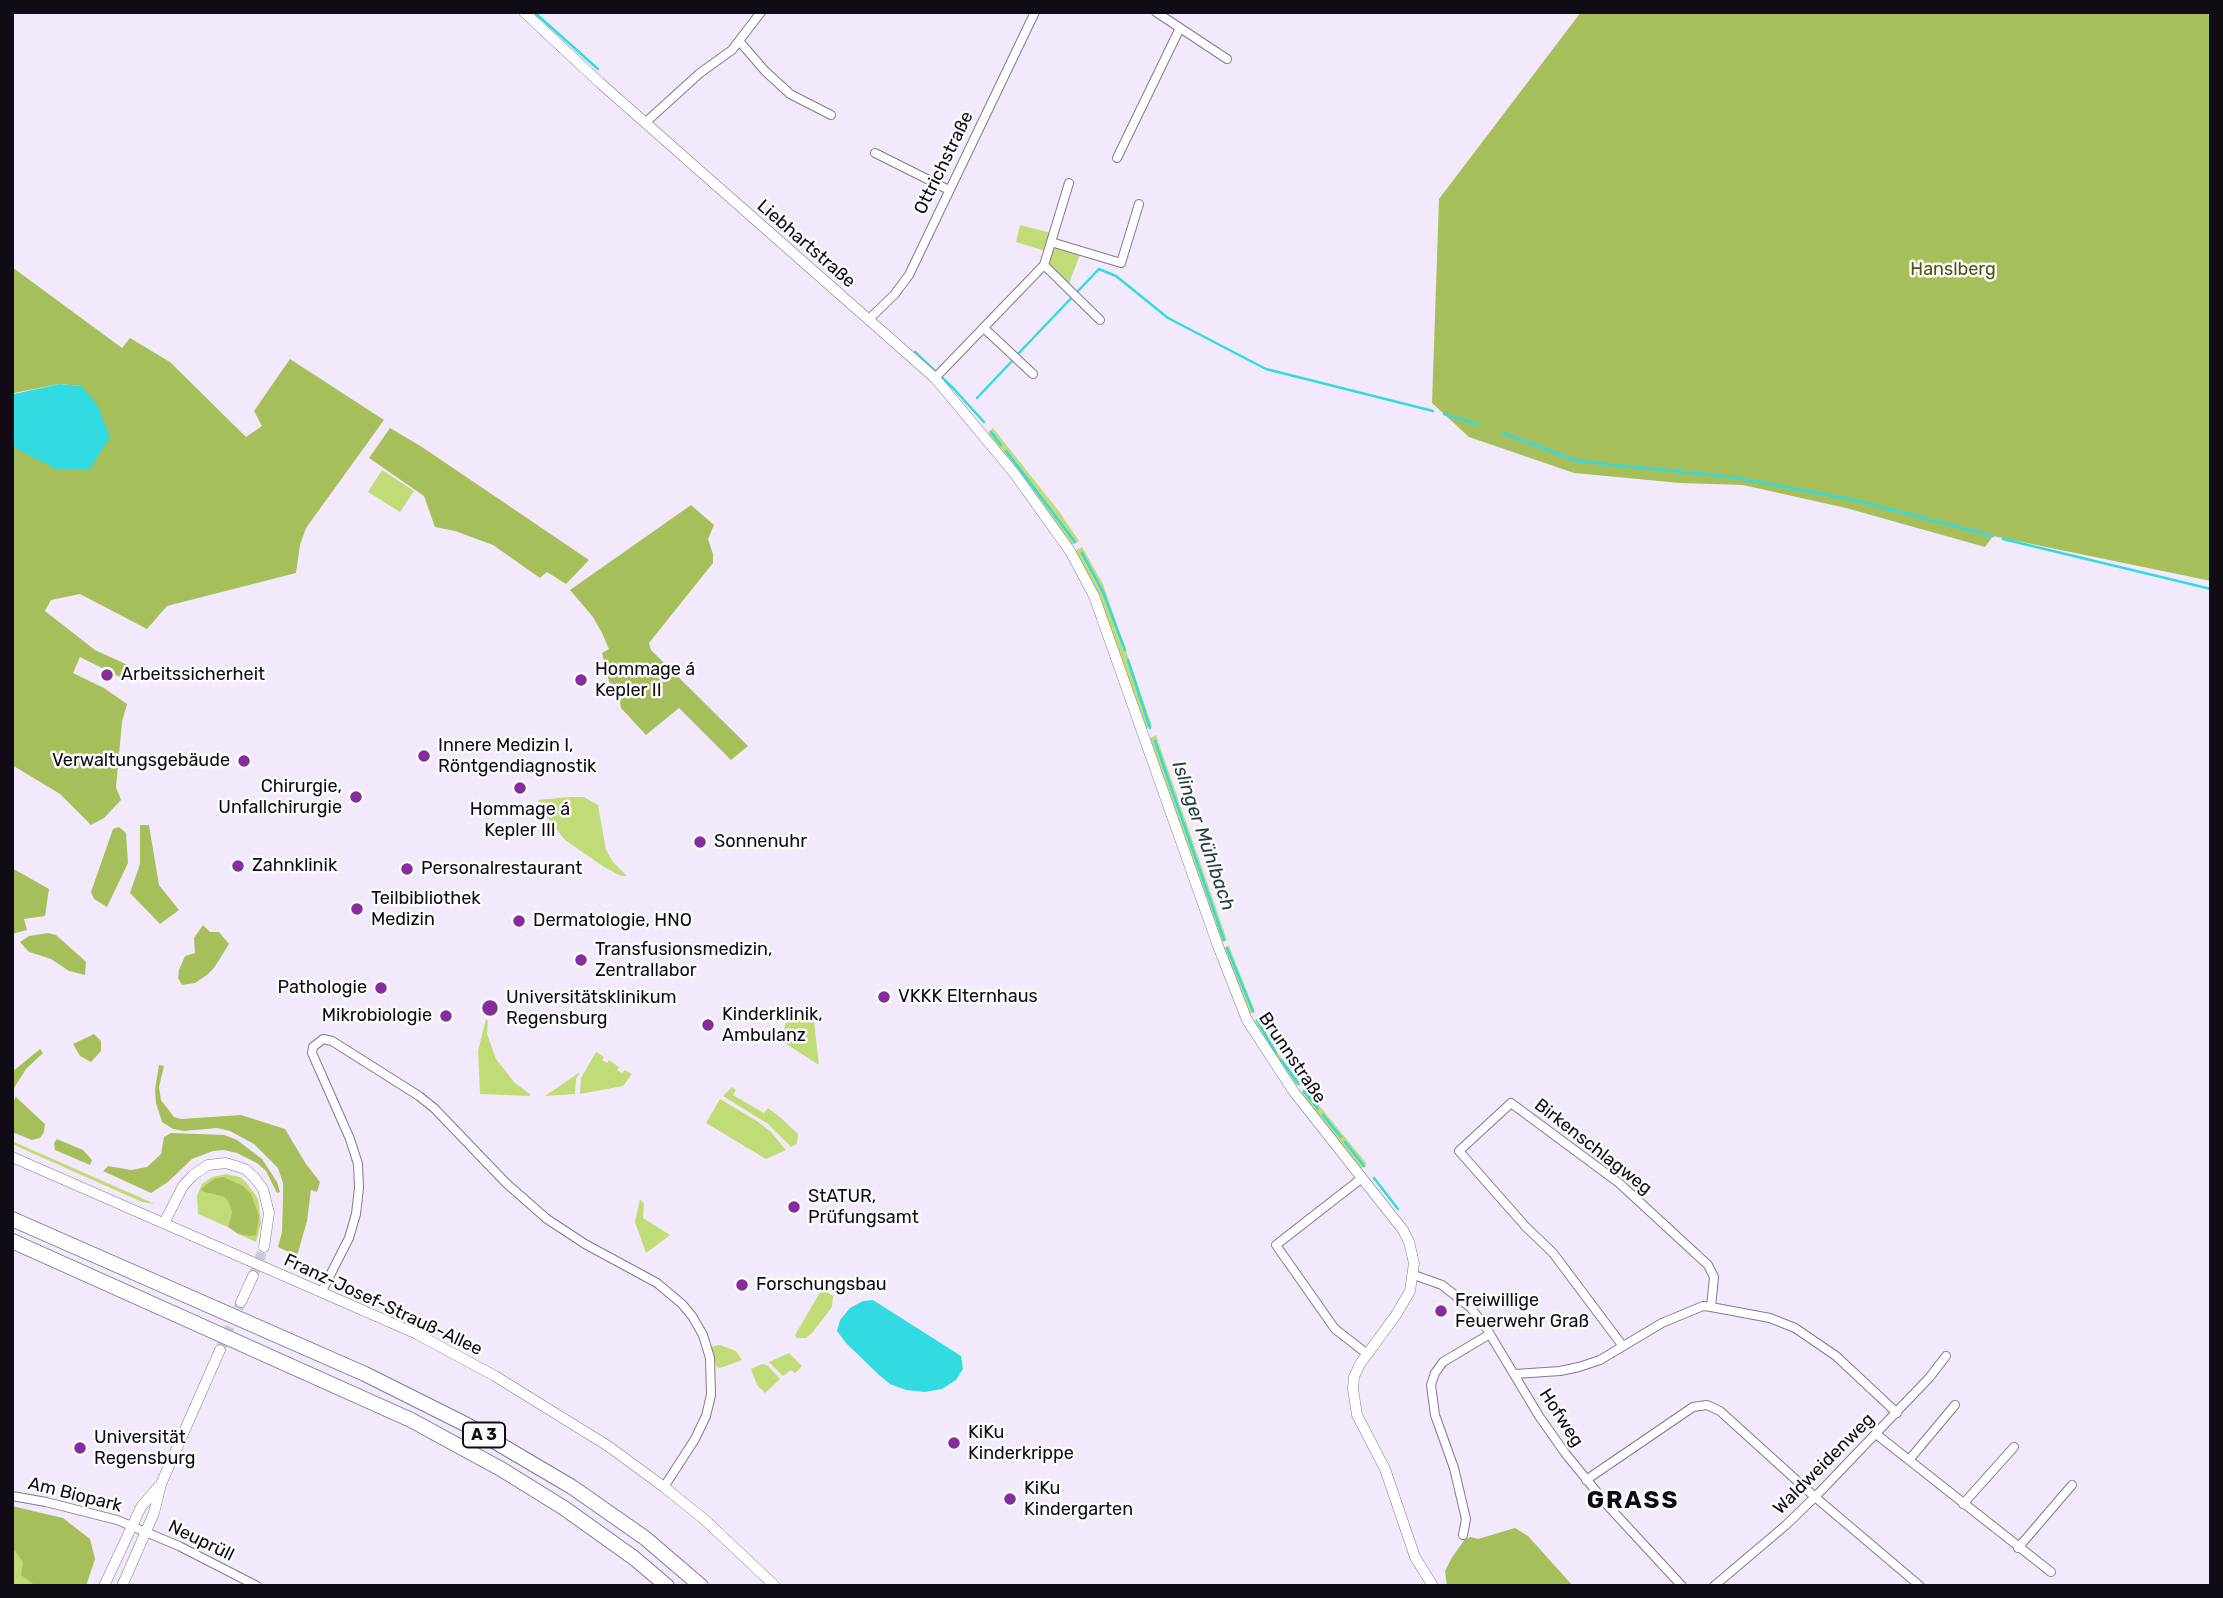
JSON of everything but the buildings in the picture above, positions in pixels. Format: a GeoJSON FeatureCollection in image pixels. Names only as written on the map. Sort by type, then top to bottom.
{"type":"FeatureCollection","features":[{"type":"Feature","properties":{"kind":"highway","name":"A 3"},"geometry":{"type":"LineString","coordinates":[[12,1219],[365,1374],[466,1424],[572,1487],[645,1538],[702,1586]]}},
{"type":"Feature","properties":{"kind":"highway","name":"A 3"},"geometry":{"type":"LineString","coordinates":[[12,1241],[423,1426],[564,1508],[634,1558],[667,1586]]}},
{"type":"Feature","properties":{"kind":"street","name":"Liebhartstraße"},"geometry":{"type":"LineString","coordinates":[[524,12],[599,82],[869,319],[938,375],[1047,519]]}},
{"type":"Feature","properties":{"kind":"street"},"geometry":{"type":"LineString","coordinates":[[646,122],[676,93],[740,42],[761,12]]}},
{"type":"Feature","properties":{"kind":"street","name":"Ottrichstraße"},"geometry":{"type":"LineString","coordinates":[[869,319],[894,295],[909,275],[1035,12]]}},
{"type":"Feature","properties":{"kind":"street"},"geometry":{"type":"LineString","coordinates":[[1156,12],[1227,59]]}},
{"type":"Feature","properties":{"kind":"street"},"geometry":{"type":"LineString","coordinates":[[1117,158],[1180,28]]}},
{"type":"Feature","properties":{"kind":"street"},"geometry":{"type":"LineString","coordinates":[[740,42],[790,94],[831,115]]}},
{"type":"Feature","properties":{"kind":"street"},"geometry":{"type":"LineString","coordinates":[[876,153],[949,190]]}},
{"type":"Feature","properties":{"kind":"street"},"geometry":{"type":"LineString","coordinates":[[938,375],[1044,265],[1069,183]]}},
{"type":"Feature","properties":{"kind":"street"},"geometry":{"type":"LineString","coordinates":[[1051,242],[1121,263],[1139,204]]}},
{"type":"Feature","properties":{"kind":"street"},"geometry":{"type":"LineString","coordinates":[[1044,265],[1100,320]]}},
{"type":"Feature","properties":{"kind":"street"},"geometry":{"type":"LineString","coordinates":[[985,329],[1033,374]]}},
{"type":"Feature","properties":{"kind":"street","name":"Brunnstraße"},"geometry":{"type":"LineString","coordinates":[[1047,519],[1070,551],[1094,596],[1218,946],[1247,1020],[1294,1092],[1403,1230],[1412,1253],[1414,1275]]}},
{"type":"Feature","properties":{"kind":"street"},"geometry":{"type":"LineString","coordinates":[[322,1291],[349,1238],[356,1214],[359,1188],[358,1164],[351,1139],[312,1054],[313,1047],[323,1039],[339,1045],[419,1096],[434,1108],[506,1183],[547,1219],[585,1244],[657,1283],[688,1310],[698,1325],[706,1346],[712,1377],[712,1395],[695,1439],[664,1487]]}},
{"type":"Feature","properties":{"kind":"street","name":"Birkenschlagweg"},"geometry":{"type":"LineString","coordinates":[[1622,1345],[1553,1253],[1526,1227],[1459,1151],[1511,1104],[1619,1183],[1708,1265],[1713,1277],[1711,1307]]}},
{"type":"Feature","properties":{"kind":"street","name":"Franz-Josef-Strauß-Allee"},"geometry":{"type":"LineString","coordinates":[[12,1157],[417,1334],[495,1376],[608,1446],[664,1487],[705,1520],[775,1586]]}},
{"type":"Feature","properties":{"kind":"street"},"geometry":{"type":"LineString","coordinates":[[164,1223],[183,1186],[193,1175],[208,1165],[226,1163],[245,1169],[263,1189],[269,1213],[264,1247]]}},
{"type":"Feature","properties":{"kind":"street"},"geometry":{"type":"LineString","coordinates":[[1362,1178],[1276,1245],[1335,1329],[1366,1353]]}},
{"type":"Feature","properties":{"kind":"street"},"geometry":{"type":"LineString","coordinates":[[1414,1275],[1404,1303],[1366,1353],[1354,1377],[1353,1389],[1357,1415],[1385,1469],[1415,1557],[1433,1586]]}},
{"type":"Feature","properties":{"kind":"street","name":"Hofweg"},"geometry":{"type":"LineString","coordinates":[[1414,1275],[1442,1285],[1470,1307],[1490,1334],[1539,1416],[1586,1480],[1682,1586]]}},
{"type":"Feature","properties":{"kind":"street"},"geometry":{"type":"LineString","coordinates":[[241,1302],[253,1276]]}},
{"type":"Feature","properties":{"kind":"street"},"geometry":{"type":"LineString","coordinates":[[1515,1374],[1560,1371],[1600,1360],[1622,1345],[1703,1306],[1770,1318],[1795,1328],[1836,1356],[1897,1413]]}},
{"type":"Feature","properties":{"kind":"street"},"geometry":{"type":"LineString","coordinates":[[1463,1535],[1466,1519],[1454,1468],[1435,1415],[1432,1385],[1435,1373],[1443,1362],[1490,1334]]}},
{"type":"Feature","properties":{"kind":"street"},"geometry":{"type":"LineString","coordinates":[[122,1586],[154,1513],[161,1484],[220,1350]]}},
{"type":"Feature","properties":{"kind":"street","name":"Waldweidenweg"},"geometry":{"type":"LineString","coordinates":[[1714,1586],[1815,1497],[1897,1413],[1946,1356]]}},
{"type":"Feature","properties":{"kind":"street"},"geometry":{"type":"LineString","coordinates":[[1586,1480],[1693,1407],[1707,1405],[1720,1410],[1909,1582],[1920,1586]]}},
{"type":"Feature","properties":{"kind":"street"},"geometry":{"type":"LineString","coordinates":[[1909,1460],[1955,1405]]}},
{"type":"Feature","properties":{"kind":"street"},"geometry":{"type":"LineString","coordinates":[[1877,1434],[2051,1572]]}},
{"type":"Feature","properties":{"kind":"street"},"geometry":{"type":"LineString","coordinates":[[1963,1503],[2014,1447]]}},
{"type":"Feature","properties":{"kind":"street"},"geometry":{"type":"LineString","coordinates":[[104,1586],[141,1507],[161,1484]]}},
{"type":"Feature","properties":{"kind":"street"},"geometry":{"type":"LineString","coordinates":[[2018,1548],[2071,1485]]}},
{"type":"Feature","properties":{"kind":"street","name":"Am Biopark"},"geometry":{"type":"LineString","coordinates":[[12,1496],[93,1513],[131,1526]]}},
{"type":"Feature","properties":{"kind":"street","name":"Neuprüll"},"geometry":{"type":"LineString","coordinates":[[131,1526],[179,1546],[257,1586]]}},
{"type":"Feature","properties":{"kind":"green space","name":"Hanslberg"},"geometry":{"type":"Polygon","coordinates":[[[1581,12],[2211,12],[2211,581],[1993,536],[1985,547],[1846,508],[1743,485],[1680,483],[1574,473],[1469,437],[1432,403],[1439,199],[1581,12]]]}},
{"type":"Feature","properties":{"kind":"green space"},"geometry":{"type":"Polygon","coordinates":[[[1020,225],[1051,233],[1045,251],[1016,242],[1020,225]]]}},
{"type":"Feature","properties":{"kind":"green space"},"geometry":{"type":"Polygon","coordinates":[[[1052,244],[1081,252],[1068,286],[1046,264],[1052,244]]]}},
{"type":"Feature","properties":{"kind":"green space"},"geometry":{"type":"Polygon","coordinates":[[[12,267],[122,348],[130,338],[170,362],[246,437],[262,426],[254,411],[290,359],[384,420],[306,528],[300,545],[296,573],[167,606],[147,629],[80,594],[51,600],[45,611],[95,650],[130,666],[124,679],[80,657],[73,673],[104,688],[127,704],[122,722],[116,787],[121,800],[104,818],[91,825],[60,794],[12,765],[12,441],[16,448],[81,386],[59,384],[14,393],[12,397],[12,267]]]}},
{"type":"Feature","properties":{"kind":"green space"},"geometry":{"type":"Polygon","coordinates":[[[390,428],[589,560],[566,584],[547,572],[540,578],[493,545],[455,531],[435,527],[424,496],[369,458],[390,428]]]}},
{"type":"Feature","properties":{"kind":"green space"},"geometry":{"type":"Polygon","coordinates":[[[993,428],[1079,541],[1070,544],[988,433],[993,428]]]}},
{"type":"Feature","properties":{"kind":"green space"},"geometry":{"type":"Polygon","coordinates":[[[382,470],[414,491],[400,512],[368,492],[382,470]]]}},
{"type":"Feature","properties":{"kind":"green space"},"geometry":{"type":"Polygon","coordinates":[[[691,505],[714,525],[708,539],[713,563],[649,643],[651,650],[748,746],[731,760],[679,708],[646,735],[621,708],[617,684],[610,685],[602,653],[609,649],[593,617],[570,590],[691,505]]]}},
{"type":"Feature","properties":{"kind":"green space"},"geometry":{"type":"Polygon","coordinates":[[[1082,547],[1103,584],[1152,726],[1146,728],[1099,598],[1075,551],[1082,547]]]}},
{"type":"Feature","properties":{"kind":"green space"},"geometry":{"type":"Polygon","coordinates":[[[1156,735],[1227,940],[1220,943],[1150,738],[1156,735]]]}},
{"type":"Feature","properties":{"kind":"green space"},"geometry":{"type":"Polygon","coordinates":[[[584,797],[598,805],[606,850],[627,876],[621,876],[604,867],[565,840],[545,815],[538,800],[584,797]]]}},
{"type":"Feature","properties":{"kind":"green space"},"geometry":{"type":"Polygon","coordinates":[[[140,825],[149,825],[159,885],[179,910],[160,924],[130,893],[140,864],[140,825]]]}},
{"type":"Feature","properties":{"kind":"green space"},"geometry":{"type":"Polygon","coordinates":[[[119,827],[126,833],[128,863],[107,907],[94,899],[91,892],[113,829],[119,827]]]}},
{"type":"Feature","properties":{"kind":"green space"},"geometry":{"type":"Polygon","coordinates":[[[12,868],[49,889],[45,916],[24,919],[27,930],[12,934],[12,868]]]}},
{"type":"Feature","properties":{"kind":"green space"},"geometry":{"type":"Polygon","coordinates":[[[203,925],[210,932],[219,932],[229,944],[207,975],[195,983],[182,985],[178,978],[179,970],[185,956],[195,953],[194,938],[203,925]]]}},
{"type":"Feature","properties":{"kind":"green space"},"geometry":{"type":"Polygon","coordinates":[[[48,933],[56,935],[86,962],[85,975],[69,971],[51,959],[29,952],[20,942],[29,936],[48,933]]]}},
{"type":"Feature","properties":{"kind":"green space"},"geometry":{"type":"Polygon","coordinates":[[[1229,946],[1255,1012],[1248,1015],[1222,948],[1229,946]]]}},
{"type":"Feature","properties":{"kind":"green space"},"geometry":{"type":"Polygon","coordinates":[[[800,1009],[813,1013],[819,1065],[783,1042],[785,1025],[791,1012],[800,1009]]]}},
{"type":"Feature","properties":{"kind":"green space"},"geometry":{"type":"Polygon","coordinates":[[[486,1019],[487,1034],[496,1059],[515,1083],[530,1096],[480,1094],[478,1051],[486,1019]]]}},
{"type":"Feature","properties":{"kind":"green space"},"geometry":{"type":"Polygon","coordinates":[[[1258,1019],[1277,1052],[1300,1083],[1296,1087],[1251,1022],[1258,1019]]]}},
{"type":"Feature","properties":{"kind":"green space"},"geometry":{"type":"Polygon","coordinates":[[[94,1034],[101,1041],[101,1051],[91,1062],[80,1056],[73,1044],[94,1034]]]}},
{"type":"Feature","properties":{"kind":"green space"},"geometry":{"type":"Polygon","coordinates":[[[40,1049],[43,1053],[26,1069],[12,1091],[12,1072],[40,1049]]]}},
{"type":"Feature","properties":{"kind":"green space"},"geometry":{"type":"Polygon","coordinates":[[[596,1052],[604,1057],[602,1060],[607,1063],[609,1060],[619,1067],[617,1070],[632,1074],[623,1086],[580,1094],[581,1078],[596,1052]]]}},
{"type":"Feature","properties":{"kind":"green space"},"geometry":{"type":"Polygon","coordinates":[[[159,1065],[164,1066],[159,1087],[161,1100],[174,1117],[181,1119],[241,1115],[285,1129],[320,1182],[317,1192],[311,1190],[307,1221],[297,1256],[278,1247],[282,1232],[283,1183],[278,1168],[254,1144],[230,1131],[217,1128],[184,1131],[173,1129],[162,1122],[155,1089],[159,1065]]]}},
{"type":"Feature","properties":{"kind":"green space"},"geometry":{"type":"Polygon","coordinates":[[[580,1072],[576,1079],[575,1094],[545,1096],[580,1072]]]}},
{"type":"Feature","properties":{"kind":"green space"},"geometry":{"type":"Polygon","coordinates":[[[732,1087],[736,1090],[733,1095],[764,1113],[768,1108],[781,1118],[798,1134],[797,1144],[791,1147],[768,1124],[723,1096],[732,1087]]]}},
{"type":"Feature","properties":{"kind":"green space"},"geometry":{"type":"Polygon","coordinates":[[[1305,1088],[1366,1163],[1365,1166],[1360,1169],[1300,1094],[1305,1088]]]}},
{"type":"Feature","properties":{"kind":"green space"},"geometry":{"type":"Polygon","coordinates":[[[16,1097],[45,1124],[40,1138],[32,1140],[12,1132],[12,1103],[16,1097]]]}},
{"type":"Feature","properties":{"kind":"green space"},"geometry":{"type":"Polygon","coordinates":[[[720,1099],[757,1121],[771,1132],[786,1150],[766,1159],[706,1123],[720,1099]]]}},
{"type":"Feature","properties":{"kind":"green space"},"geometry":{"type":"Polygon","coordinates":[[[171,1133],[224,1135],[237,1140],[262,1159],[277,1182],[280,1192],[277,1193],[266,1171],[257,1163],[224,1150],[192,1159],[168,1182],[151,1193],[103,1171],[108,1166],[131,1170],[147,1167],[161,1154],[164,1137],[171,1133]]]}},
{"type":"Feature","properties":{"kind":"green space"},"geometry":{"type":"Polygon","coordinates":[[[57,1139],[83,1150],[92,1160],[90,1165],[55,1150],[54,1143],[57,1139]]]}},
{"type":"Feature","properties":{"kind":"green space"},"geometry":{"type":"Polygon","coordinates":[[[12,1141],[155,1204],[142,1202],[12,1144],[12,1141]]]}},
{"type":"Feature","properties":{"kind":"green space"},"geometry":{"type":"Polygon","coordinates":[[[226,1174],[240,1177],[258,1199],[261,1223],[256,1242],[238,1234],[248,1236],[251,1195],[204,1192],[224,1197],[228,1201],[232,1212],[228,1227],[198,1214],[197,1196],[202,1184],[212,1177],[226,1174]]]}},
{"type":"Feature","properties":{"kind":"green space"},"geometry":{"type":"Polygon","coordinates":[[[223,1177],[243,1186],[251,1194],[259,1216],[256,1235],[238,1234],[228,1227],[232,1212],[228,1201],[201,1189],[214,1179],[223,1177]]]}},
{"type":"Feature","properties":{"kind":"green space"},"geometry":{"type":"Polygon","coordinates":[[[640,1199],[644,1204],[643,1218],[670,1235],[646,1253],[635,1222],[640,1199]]]}},
{"type":"Feature","properties":{"kind":"green space"},"geometry":{"type":"Polygon","coordinates":[[[822,1289],[833,1296],[832,1307],[812,1333],[806,1338],[796,1338],[795,1335],[822,1289]]]}},
{"type":"Feature","properties":{"kind":"green space"},"geometry":{"type":"Polygon","coordinates":[[[720,1345],[736,1351],[742,1360],[717,1367],[709,1347],[720,1345]]]}},
{"type":"Feature","properties":{"kind":"green space"},"geometry":{"type":"Polygon","coordinates":[[[789,1353],[802,1366],[795,1373],[791,1370],[783,1376],[769,1362],[789,1353]]]}},
{"type":"Feature","properties":{"kind":"green space"},"geometry":{"type":"Polygon","coordinates":[[[762,1364],[767,1365],[780,1379],[765,1393],[757,1385],[751,1369],[762,1364]]]}},
{"type":"Feature","properties":{"kind":"green space"},"geometry":{"type":"Polygon","coordinates":[[[12,1506],[63,1518],[90,1539],[95,1559],[86,1586],[36,1586],[21,1575],[23,1562],[12,1547],[12,1506]]]}},
{"type":"Feature","properties":{"kind":"green space"},"geometry":{"type":"Polygon","coordinates":[[[1515,1528],[1528,1536],[1573,1586],[1447,1586],[1445,1571],[1465,1539],[1478,1539],[1515,1528]]]}},
{"type":"Feature","properties":{"kind":"green space"},"geometry":{"type":"Polygon","coordinates":[[[12,1532],[56,1586],[12,1586],[12,1532]]]}},
{"type":"Feature","properties":{"kind":"water"},"geometry":{"type":"Polygon","coordinates":[[[59,384],[81,386],[97,404],[110,437],[90,469],[56,469],[15,448],[12,441],[14,394],[59,384]]]}},
{"type":"Feature","properties":{"kind":"water"},"geometry":{"type":"Polygon","coordinates":[[[873,1300],[961,1356],[963,1369],[956,1380],[942,1389],[925,1392],[906,1390],[890,1384],[879,1375],[837,1331],[840,1320],[850,1308],[863,1301],[873,1300]]]}},
{"type":"Feature","properties":{"kind":"waterway","name":"Islinger Mühlbach"},"geometry":{"type":"LineString","coordinates":[[534,12],[598,69]]}},
{"type":"Feature","properties":{"kind":"waterway"},"geometry":{"type":"LineString","coordinates":[[1017,355],[1099,269],[1116,276],[1168,318],[1266,369],[1433,411]]}},
{"type":"Feature","properties":{"kind":"waterway","name":"Islinger Mühlbach"},"geometry":{"type":"LineString","coordinates":[[915,352],[984,422]]}},
{"type":"Feature","properties":{"kind":"waterway"},"geometry":{"type":"LineString","coordinates":[[977,398],[1013,360]]}},
{"type":"Feature","properties":{"kind":"waterway"},"geometry":{"type":"LineString","coordinates":[[1444,414],[1478,424]]}},
{"type":"Feature","properties":{"kind":"waterway","name":"Islinger Mühlbach"},"geometry":{"type":"LineString","coordinates":[[991,432],[1001,445]]}},
{"type":"Feature","properties":{"kind":"waterway"},"geometry":{"type":"LineString","coordinates":[[1503,433],[1577,461],[1732,477],[1850,499],[1993,536]]}},
{"type":"Feature","properties":{"kind":"waterway","name":"Islinger Mühlbach"},"geometry":{"type":"LineString","coordinates":[[1006,451],[1075,542]]}},
{"type":"Feature","properties":{"kind":"waterway"},"geometry":{"type":"LineString","coordinates":[[2003,539],[2211,589]]}},
{"type":"Feature","properties":{"kind":"waterway","name":"Islinger Mühlbach"},"geometry":{"type":"LineString","coordinates":[[1082,553],[1103,592],[1125,650]]}},
{"type":"Feature","properties":{"kind":"waterway","name":"Islinger Mühlbach"},"geometry":{"type":"LineString","coordinates":[[1128,660],[1150,728]]}},
{"type":"Feature","properties":{"kind":"waterway","name":"Islinger Mühlbach"},"geometry":{"type":"LineString","coordinates":[[1155,741],[1224,940]]}},
{"type":"Feature","properties":{"kind":"waterway","name":"Islinger Mühlbach"},"geometry":{"type":"LineString","coordinates":[[1227,948],[1253,1011]]}},
{"type":"Feature","properties":{"kind":"waterway","name":"Islinger Mühlbach"},"geometry":{"type":"LineString","coordinates":[[1257,1020],[1276,1053]]}},
{"type":"Feature","properties":{"kind":"waterway","name":"Islinger Mühlbach"},"geometry":{"type":"LineString","coordinates":[[1281,1060],[1299,1084]]}},
{"type":"Feature","properties":{"kind":"waterway","name":"Islinger Mühlbach"},"geometry":{"type":"LineString","coordinates":[[1304,1091],[1318,1109]]}},
{"type":"Feature","properties":{"kind":"waterway","name":"Islinger Mühlbach"},"geometry":{"type":"LineString","coordinates":[[1323,1115],[1341,1137]]}},
{"type":"Feature","properties":{"kind":"waterway","name":"Islinger Mühlbach"},"geometry":{"type":"LineString","coordinates":[[1345,1142],[1364,1166]]}},
{"type":"Feature","properties":{"kind":"waterway","name":"Islinger Mühlbach"},"geometry":{"type":"LineString","coordinates":[[1374,1178],[1398,1209]]}},
{"type":"Feature","properties":{"kind":"tunnel"},"geometry":{"type":"LineString","coordinates":[[253,1276],[264,1247]]}},
{"type":"Feature","properties":{"kind":"tunnel"},"geometry":{"type":"LineString","coordinates":[[220,1350],[241,1302]]}},
{"type":"Feature","properties":{"kind":"place","name":"Arbeitssicherheit"},"geometry":{"type":"Point","coordinates":[107,675]}},
{"type":"Feature","properties":{"kind":"place","name":"Hommage á Kepler II"},"geometry":{"type":"Point","coordinates":[581,680]}},
{"type":"Feature","properties":{"kind":"place","name":"Innere Medizin I, Röntgendiagnostik"},"geometry":{"type":"Point","coordinates":[424,756]}},
{"type":"Feature","properties":{"kind":"place","name":"Verwaltungsgebäude"},"geometry":{"type":"Point","coordinates":[244,761]}},
{"type":"Feature","properties":{"kind":"place","name":"Hommage á Kepler III"},"geometry":{"type":"Point","coordinates":[520,788]}},
{"type":"Feature","properties":{"kind":"place","name":"Chirurgie, Unfallchirurgie"},"geometry":{"type":"Point","coordinates":[356,797]}},
{"type":"Feature","properties":{"kind":"place","name":"Sonnenuhr"},"geometry":{"type":"Point","coordinates":[700,842]}},
{"type":"Feature","properties":{"kind":"place","name":"Zahnklinik"},"geometry":{"type":"Point","coordinates":[238,866]}},
{"type":"Feature","properties":{"kind":"place","name":"Personalrestaurant"},"geometry":{"type":"Point","coordinates":[407,869]}},
{"type":"Feature","properties":{"kind":"place","name":"Teilbibliothek Medizin"},"geometry":{"type":"Point","coordinates":[357,909]}},
{"type":"Feature","properties":{"kind":"place","name":"Dermatologie, HNO"},"geometry":{"type":"Point","coordinates":[519,921]}},
{"type":"Feature","properties":{"kind":"place","name":"Transfusionsmedizin, Zentrallabor"},"geometry":{"type":"Point","coordinates":[581,960]}},
{"type":"Feature","properties":{"kind":"place","name":"Pathologie"},"geometry":{"type":"Point","coordinates":[381,988]}},
{"type":"Feature","properties":{"kind":"place","name":"VKKK Elternhaus"},"geometry":{"type":"Point","coordinates":[884,997]}},
{"type":"Feature","properties":{"kind":"place","name":"Universitätsklinikum Regensburg"},"geometry":{"type":"Point","coordinates":[490,1008]}},
{"type":"Feature","properties":{"kind":"place","name":"Mikrobiologie"},"geometry":{"type":"Point","coordinates":[446,1016]}},
{"type":"Feature","properties":{"kind":"place","name":"Kinderklinik, Ambulanz"},"geometry":{"type":"Point","coordinates":[708,1025]}},
{"type":"Feature","properties":{"kind":"place","name":"StATUR, Prüfungsamt"},"geometry":{"type":"Point","coordinates":[794,1207]}},
{"type":"Feature","properties":{"kind":"place","name":"Forschungsbau"},"geometry":{"type":"Point","coordinates":[742,1285]}},
{"type":"Feature","properties":{"kind":"place","name":"Freiwillige Feuerwehr Graß"},"geometry":{"type":"Point","coordinates":[1441,1311]}},
{"type":"Feature","properties":{"kind":"place","name":"KiKu Kinderkrippe"},"geometry":{"type":"Point","coordinates":[954,1443]}},
{"type":"Feature","properties":{"kind":"place","name":"Universität Regensburg"},"geometry":{"type":"Point","coordinates":[80,1448]}},
{"type":"Feature","properties":{"kind":"place","name":"KiKu Kindergarten"},"geometry":{"type":"Point","coordinates":[1010,1499]}},
{"type":"Feature","properties":{"kind":"district","name":"GRASS"},"geometry":{"type":"Point","coordinates":[1633,1501]}}]}
